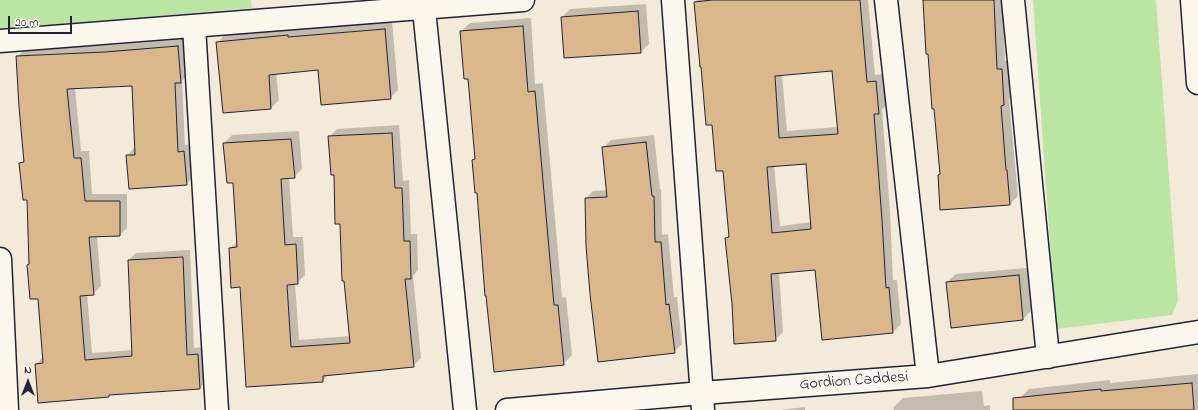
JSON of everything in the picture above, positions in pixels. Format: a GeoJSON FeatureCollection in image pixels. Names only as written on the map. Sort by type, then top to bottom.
{"type":"FeatureCollection","features":[{"type":"Feature","properties":{"kind":"street"},"geometry":{"type":"LineString","coordinates":[[0,41],[194,26],[423,4],[523,0]]}},
{"type":"Feature","properties":{"kind":"street"},"geometry":{"type":"LineString","coordinates":[[673,0],[702,402]]}},
{"type":"Feature","properties":{"kind":"street"},"geometry":{"type":"LineString","coordinates":[[886,0],[928,376]]}},
{"type":"Feature","properties":{"kind":"street"},"geometry":{"type":"LineString","coordinates":[[1013,0],[1048,357]]}},
{"type":"Feature","properties":{"kind":"street"},"geometry":{"type":"LineString","coordinates":[[1192,0],[1198,83]]}},
{"type":"Feature","properties":{"kind":"street"},"geometry":{"type":"LineString","coordinates":[[423,4],[466,410]]}},
{"type":"Feature","properties":{"kind":"street"},"geometry":{"type":"LineString","coordinates":[[194,26],[217,410]]}},
{"type":"Feature","properties":{"kind":"street"},"geometry":{"type":"LineString","coordinates":[[0,259],[7,410]]}},
{"type":"Feature","properties":{"kind":"street","name":"Gordion Caddesi"},"geometry":{"type":"LineString","coordinates":[[507,410],[702,402],[928,376],[1198,332]]}},
{"type":"Feature","properties":{"kind":"green space"},"geometry":{"type":"Polygon","coordinates":[[[0,0],[251,0],[252,8],[0,30],[0,0]]]}},
{"type":"Feature","properties":{"kind":"green space"},"geometry":{"type":"Polygon","coordinates":[[[1033,0],[1156,0],[1178,301],[1172,315],[1056,329],[1033,0]]]}},
{"type":"Feature","properties":{"kind":"building"},"geometry":{"type":"Polygon","coordinates":[[[712,0],[860,0],[867,82],[876,81],[879,114],[874,114],[886,288],[889,287],[893,333],[822,340],[815,270],[771,274],[776,341],[734,344],[732,304],[725,238],[729,237],[723,171],[716,171],[712,125],[706,125],[694,2],[712,0]],[[832,71],[775,76],[779,138],[838,134],[832,71]],[[806,164],[767,167],[772,233],[811,229],[806,164]]]}},
{"type":"Feature","properties":{"kind":"building"},"geometry":{"type":"Polygon","coordinates":[[[923,0],[994,0],[997,69],[1002,69],[1004,105],[1001,106],[1010,205],[940,210],[938,175],[940,174],[934,109],[932,109],[928,54],[926,54],[923,0]]]}},
{"type":"Feature","properties":{"kind":"building"},"geometry":{"type":"Polygon","coordinates":[[[638,11],[641,53],[564,58],[561,17],[638,11]]]}},
{"type":"Feature","properties":{"kind":"building"},"geometry":{"type":"Polygon","coordinates":[[[523,26],[528,92],[535,91],[554,305],[558,305],[564,365],[494,372],[485,296],[477,193],[475,193],[472,160],[475,159],[468,79],[464,79],[460,31],[523,26]]]}},
{"type":"Feature","properties":{"kind":"building"},"geometry":{"type":"Polygon","coordinates":[[[385,29],[391,99],[321,105],[318,70],[269,75],[271,109],[223,113],[216,42],[288,35],[288,37],[385,29]]]}},
{"type":"Feature","properties":{"kind":"building"},"geometry":{"type":"Polygon","coordinates":[[[178,46],[181,83],[175,83],[178,152],[184,151],[187,185],[129,189],[126,155],[135,155],[132,86],[67,89],[74,158],[81,158],[85,201],[120,201],[120,236],[89,237],[94,295],[80,296],[85,360],[132,356],[128,260],[183,257],[187,355],[198,354],[200,389],[109,395],[109,397],[38,403],[35,364],[43,363],[38,299],[30,299],[27,265],[29,264],[27,200],[23,200],[19,163],[24,162],[16,56],[105,52],[178,46]]]}},
{"type":"Feature","properties":{"kind":"building"},"geometry":{"type":"Polygon","coordinates":[[[392,133],[395,188],[402,188],[404,241],[410,241],[411,279],[405,279],[414,367],[323,376],[323,382],[246,387],[240,287],[231,288],[229,248],[237,247],[233,183],[227,183],[223,143],[291,139],[295,178],[281,179],[285,245],[296,244],[298,284],[287,285],[291,347],[350,343],[344,281],[342,281],[340,224],[335,224],[334,175],[331,175],[328,136],[392,133]]]}},
{"type":"Feature","properties":{"kind":"building"},"geometry":{"type":"Polygon","coordinates":[[[646,142],[652,196],[654,196],[655,242],[661,242],[666,305],[669,304],[675,353],[598,362],[586,246],[585,198],[607,197],[602,147],[646,142]]]}},
{"type":"Feature","properties":{"kind":"building"},"geometry":{"type":"Polygon","coordinates":[[[1019,275],[1023,320],[951,328],[946,282],[1019,275]]]}},
{"type":"Feature","properties":{"kind":"building"},"geometry":{"type":"Polygon","coordinates":[[[1192,383],[1194,410],[1013,410],[1013,398],[1101,389],[1101,391],[1192,383]]]}}]}
